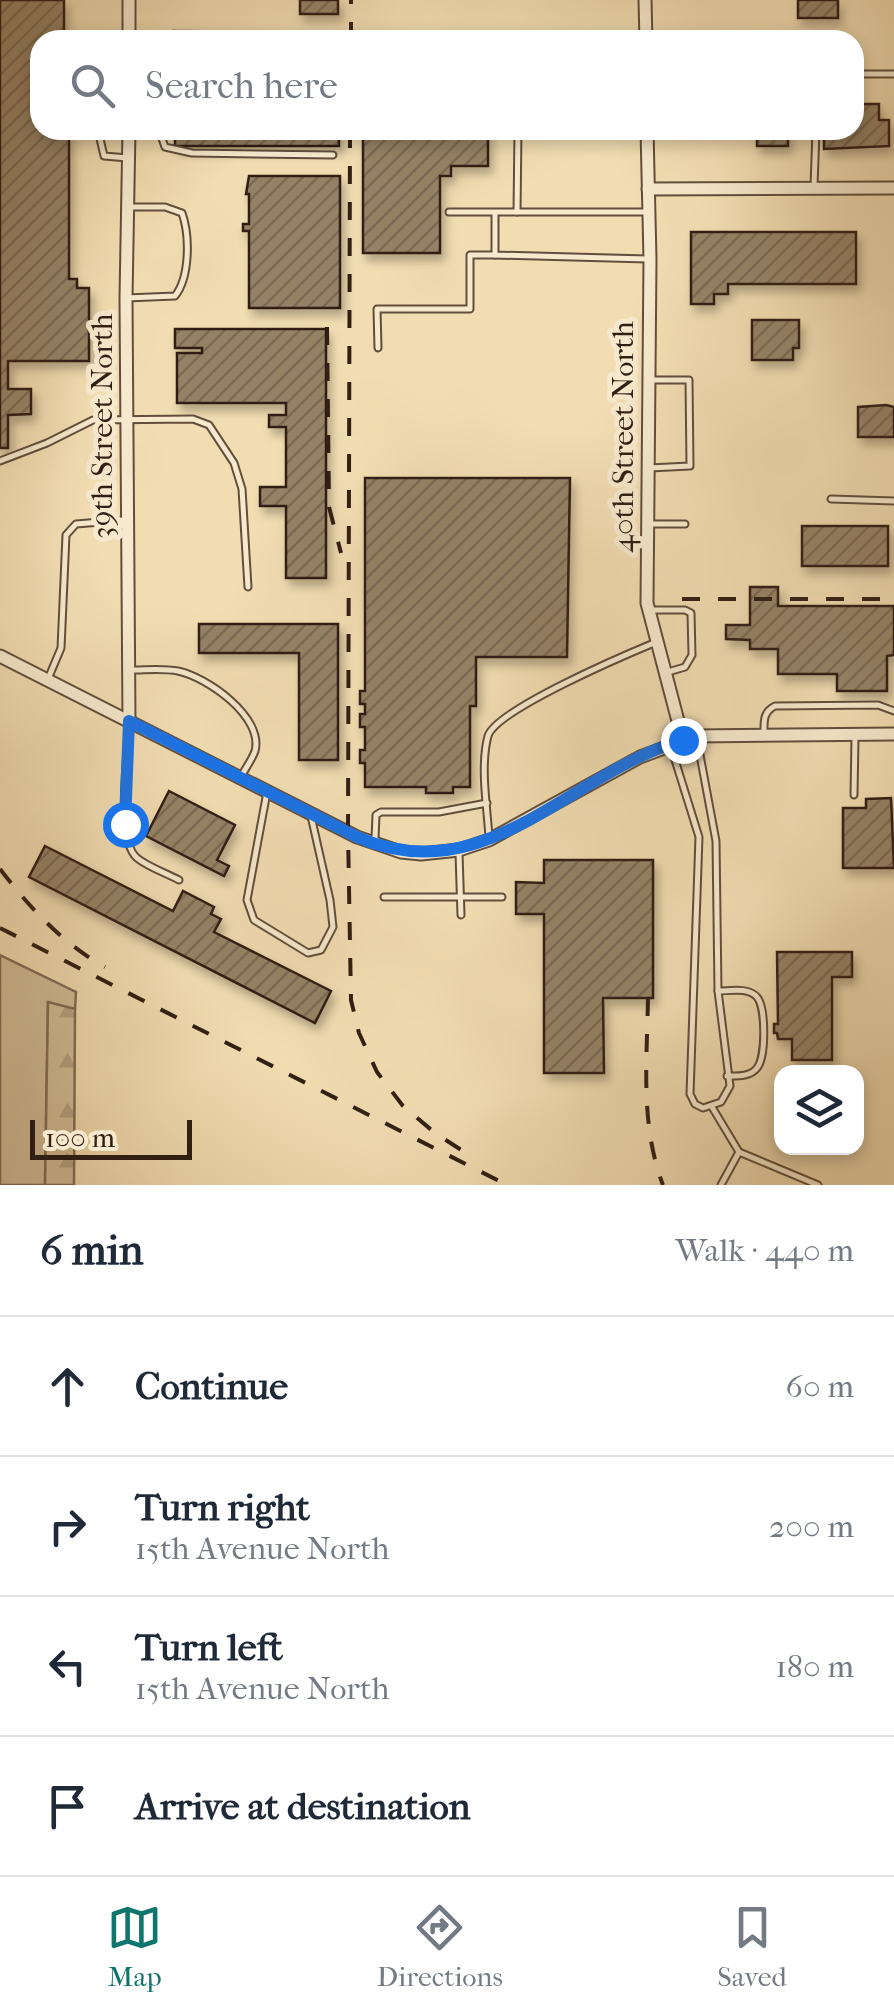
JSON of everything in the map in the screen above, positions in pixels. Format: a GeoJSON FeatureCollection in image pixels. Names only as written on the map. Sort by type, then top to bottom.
{"type":"FeatureCollection","features":[{"type":"Feature","properties":{"kind":"street"},"geometry":{"type":"LineString","coordinates":[[129,0],[129,30]]}},
{"type":"Feature","properties":{"kind":"street"},"geometry":{"type":"LineString","coordinates":[[645,0],[646,30]]}},
{"type":"Feature","properties":{"kind":"street","name":"39th Street North"},"geometry":{"type":"LineString","coordinates":[[129,140],[126,298],[129,721]]}},
{"type":"Feature","properties":{"kind":"street","name":"40th Street North"},"geometry":{"type":"LineString","coordinates":[[647,140],[649,610],[683,740]]}},
{"type":"Feature","properties":{"kind":"street"},"geometry":{"type":"LineString","coordinates":[[648,189],[894,188]]}},
{"type":"Feature","properties":{"kind":"street"},"geometry":{"type":"LineString","coordinates":[[0,656],[374,844],[420,854],[459,850],[489,840],[683,740],[894,734]]}},
{"type":"Feature","properties":{"kind":"lane"},"geometry":{"type":"LineString","coordinates":[[864,74],[894,74]]}},
{"type":"Feature","properties":{"kind":"lane"},"geometry":{"type":"LineString","coordinates":[[100,140],[104,156],[129,158]]}},
{"type":"Feature","properties":{"kind":"lane"},"geometry":{"type":"LineString","coordinates":[[163,140],[165,147],[192,153],[333,155]]}},
{"type":"Feature","properties":{"kind":"lane"},"geometry":{"type":"LineString","coordinates":[[517,212],[518,140]]}},
{"type":"Feature","properties":{"kind":"lane"},"geometry":{"type":"LineString","coordinates":[[814,189],[816,140]]}},
{"type":"Feature","properties":{"kind":"lane"},"geometry":{"type":"LineString","coordinates":[[126,298],[175,296],[185,278],[186,229],[182,213],[165,206],[128,207]]}},
{"type":"Feature","properties":{"kind":"lane"},"geometry":{"type":"LineString","coordinates":[[449,212],[649,212]]}},
{"type":"Feature","properties":{"kind":"lane"},"geometry":{"type":"LineString","coordinates":[[495,212],[495,255]]}},
{"type":"Feature","properties":{"kind":"lane"},"geometry":{"type":"LineString","coordinates":[[378,348],[377,309],[470,309],[470,255],[650,259]]}},
{"type":"Feature","properties":{"kind":"lane"},"geometry":{"type":"LineString","coordinates":[[649,380],[689,380],[690,466],[649,468]]}},
{"type":"Feature","properties":{"kind":"lane"},"geometry":{"type":"LineString","coordinates":[[0,461],[93,420],[193,420],[209,424],[234,463],[242,489],[248,587]]}},
{"type":"Feature","properties":{"kind":"lane"},"geometry":{"type":"LineString","coordinates":[[831,500],[894,501]]}},
{"type":"Feature","properties":{"kind":"lane"},"geometry":{"type":"LineString","coordinates":[[48,679],[61,648],[69,528],[76,524],[128,520]]}},
{"type":"Feature","properties":{"kind":"lane"},"geometry":{"type":"LineString","coordinates":[[648,524],[685,524]]}},
{"type":"Feature","properties":{"kind":"lane"},"geometry":{"type":"LineString","coordinates":[[649,610],[691,613],[692,655],[685,666],[666,673]]}},
{"type":"Feature","properties":{"kind":"lane"},"geometry":{"type":"LineString","coordinates":[[489,840],[487,741],[494,726],[588,672],[657,641]]}},
{"type":"Feature","properties":{"kind":"lane"},"geometry":{"type":"LineString","coordinates":[[128,670],[178,671],[206,682],[232,702],[256,737],[255,750],[240,779]]}},
{"type":"Feature","properties":{"kind":"lane"},"geometry":{"type":"LineString","coordinates":[[764,736],[765,716],[775,706],[878,706],[894,711]]}},
{"type":"Feature","properties":{"kind":"lane"},"geometry":{"type":"LineString","coordinates":[[129,721],[127,846],[138,859],[179,880]]}},
{"type":"Feature","properties":{"kind":"lane"},"geometry":{"type":"LineString","coordinates":[[854,795],[855,734]]}},
{"type":"Feature","properties":{"kind":"lane"},"geometry":{"type":"LineString","coordinates":[[683,740],[716,841],[718,990],[730,1086],[727,1095],[712,1106],[695,1104],[690,1094],[699,837],[683,740]]}},
{"type":"Feature","properties":{"kind":"lane"},"geometry":{"type":"LineString","coordinates":[[268,792],[247,900],[254,920],[308,952],[321,950],[332,927],[330,900],[310,813]]}},
{"type":"Feature","properties":{"kind":"lane"},"geometry":{"type":"LineString","coordinates":[[374,844],[376,815],[382,812],[439,812],[487,803]]}},
{"type":"Feature","properties":{"kind":"lane"},"geometry":{"type":"LineString","coordinates":[[459,850],[461,915]]}},
{"type":"Feature","properties":{"kind":"lane"},"geometry":{"type":"LineString","coordinates":[[384,897],[502,898]]}},
{"type":"Feature","properties":{"kind":"lane"},"geometry":{"type":"LineString","coordinates":[[718,990],[752,994],[759,998],[762,1010],[763,1051],[758,1067],[750,1074],[726,1076]]}},
{"type":"Feature","properties":{"kind":"lane"},"geometry":{"type":"LineString","coordinates":[[712,1106],[739,1152],[818,1185]]}},
{"type":"Feature","properties":{"kind":"lane"},"geometry":{"type":"LineString","coordinates":[[721,1185],[739,1152]]}},
{"type":"Feature","properties":{"kind":"green space"},"geometry":{"type":"Polygon","coordinates":[[[0,955],[76,992],[75,1009],[48,1003],[45,1185],[0,1185],[0,955]]]}},
{"type":"Feature","properties":{"kind":"green space"},"geometry":{"type":"Polygon","coordinates":[[[48,1002],[75,1009],[74,1185],[45,1185],[48,1002]]]}},
{"type":"Feature","properties":{"kind":"building"},"geometry":{"type":"Polygon","coordinates":[[[0,0],[64,0],[64,30],[30,30],[30,140],[69,140],[69,279],[77,279],[77,288],[89,288],[89,361],[8,361],[8,389],[31,389],[31,414],[8,415],[8,448],[0,448],[0,0]]]}},
{"type":"Feature","properties":{"kind":"building"},"geometry":{"type":"Polygon","coordinates":[[[300,0],[338,0],[338,14],[300,14],[300,0]]]}},
{"type":"Feature","properties":{"kind":"building"},"geometry":{"type":"Polygon","coordinates":[[[798,0],[838,0],[838,18],[798,18],[798,0]]]}},
{"type":"Feature","properties":{"kind":"building"},"geometry":{"type":"Polygon","coordinates":[[[864,104],[879,104],[879,120],[889,120],[889,146],[824,149],[824,140],[864,140],[864,104]]]}},
{"type":"Feature","properties":{"kind":"building"},"geometry":{"type":"Polygon","coordinates":[[[175,140],[339,140],[339,146],[175,146],[175,140]]]}},
{"type":"Feature","properties":{"kind":"building"},"geometry":{"type":"Polygon","coordinates":[[[363,140],[488,140],[488,166],[451,166],[451,176],[440,176],[440,253],[363,253],[363,140]]]}},
{"type":"Feature","properties":{"kind":"building"},"geometry":{"type":"Polygon","coordinates":[[[757,140],[788,140],[788,146],[757,146],[757,140]]]}},
{"type":"Feature","properties":{"kind":"building"},"geometry":{"type":"Polygon","coordinates":[[[249,176],[340,176],[340,308],[249,308],[249,231],[243,231],[243,224],[249,224],[249,176]]]}},
{"type":"Feature","properties":{"kind":"building"},"geometry":{"type":"Polygon","coordinates":[[[691,232],[856,232],[856,284],[728,284],[728,294],[714,294],[714,304],[691,304],[691,232]]]}},
{"type":"Feature","properties":{"kind":"building"},"geometry":{"type":"Polygon","coordinates":[[[752,320],[799,320],[799,348],[793,348],[793,360],[752,360],[752,320]]]}},
{"type":"Feature","properties":{"kind":"building"},"geometry":{"type":"Polygon","coordinates":[[[175,329],[326,329],[326,578],[286,578],[286,506],[260,506],[260,487],[286,487],[286,427],[269,427],[269,415],[286,415],[286,403],[177,403],[177,353],[202,353],[202,348],[175,348],[175,329]]]}},
{"type":"Feature","properties":{"kind":"building"},"geometry":{"type":"Polygon","coordinates":[[[858,407],[894,407],[894,437],[858,437],[858,407]]]}},
{"type":"Feature","properties":{"kind":"building"},"geometry":{"type":"Polygon","coordinates":[[[365,478],[570,478],[567,657],[476,657],[476,706],[470,706],[470,787],[453,787],[453,793],[426,793],[426,787],[365,787],[365,763],[360,763],[360,750],[365,750],[365,727],[360,727],[360,714],[365,714],[365,704],[360,704],[360,691],[365,691],[365,478]]]}},
{"type":"Feature","properties":{"kind":"building"},"geometry":{"type":"Polygon","coordinates":[[[802,526],[888,526],[888,566],[802,566],[802,526]]]}},
{"type":"Feature","properties":{"kind":"building"},"geometry":{"type":"Polygon","coordinates":[[[750,587],[778,587],[778,606],[894,606],[894,655],[887,656],[887,691],[837,691],[837,674],[778,674],[778,649],[750,649],[750,640],[726,639],[726,625],[750,625],[750,587]]]}},
{"type":"Feature","properties":{"kind":"building"},"geometry":{"type":"Polygon","coordinates":[[[199,624],[338,624],[338,760],[299,760],[299,653],[199,653],[199,624]]]}},
{"type":"Feature","properties":{"kind":"building"},"geometry":{"type":"Polygon","coordinates":[[[169,791],[235,825],[217,860],[229,866],[224,876],[146,836],[169,791]]]}},
{"type":"Feature","properties":{"kind":"building"},"geometry":{"type":"Polygon","coordinates":[[[891,798],[894,868],[843,868],[843,808],[866,808],[866,799],[891,798]]]}},
{"type":"Feature","properties":{"kind":"building"},"geometry":{"type":"Polygon","coordinates":[[[45,846],[173,911],[183,891],[214,907],[211,914],[221,919],[214,932],[331,991],[315,1023],[29,877],[45,846]]]}},
{"type":"Feature","properties":{"kind":"building"},"geometry":{"type":"Polygon","coordinates":[[[544,860],[653,860],[653,998],[603,998],[604,1073],[544,1073],[544,914],[516,914],[516,882],[544,883],[544,860]]]}},
{"type":"Feature","properties":{"kind":"building"},"geometry":{"type":"Polygon","coordinates":[[[777,952],[852,952],[852,977],[832,977],[832,1060],[792,1060],[792,1039],[778,1039],[774,1033],[774,1024],[778,1024],[777,952]]]}},
{"type":"Feature","properties":{"kind":"railway"},"geometry":{"type":"LineString","coordinates":[[351,0],[351,30]]}},
{"type":"Feature","properties":{"kind":"railway"},"geometry":{"type":"LineString","coordinates":[[350,140],[351,1000],[359,1033],[377,1072],[403,1106],[469,1155]]}},
{"type":"Feature","properties":{"kind":"railway"},"geometry":{"type":"LineString","coordinates":[[327,327],[329,507],[341,553]]}},
{"type":"Feature","properties":{"kind":"railway"},"geometry":{"type":"LineString","coordinates":[[682,599],[894,599]]}},
{"type":"Feature","properties":{"kind":"railway"},"geometry":{"type":"LineString","coordinates":[[0,869],[48,924],[105,967]]}},
{"type":"Feature","properties":{"kind":"railway"},"geometry":{"type":"LineString","coordinates":[[0,928],[507,1185]]}},
{"type":"Feature","properties":{"kind":"railway"},"geometry":{"type":"LineString","coordinates":[[648,998],[648,1116],[663,1185]]}},
{"type":"Feature","properties":{"kind":"route"},"geometry":{"type":"LineString","coordinates":[[125,824],[129,721],[357,837],[401,852],[420,854],[459,850],[489,840],[640,757],[683,740]]}}]}
